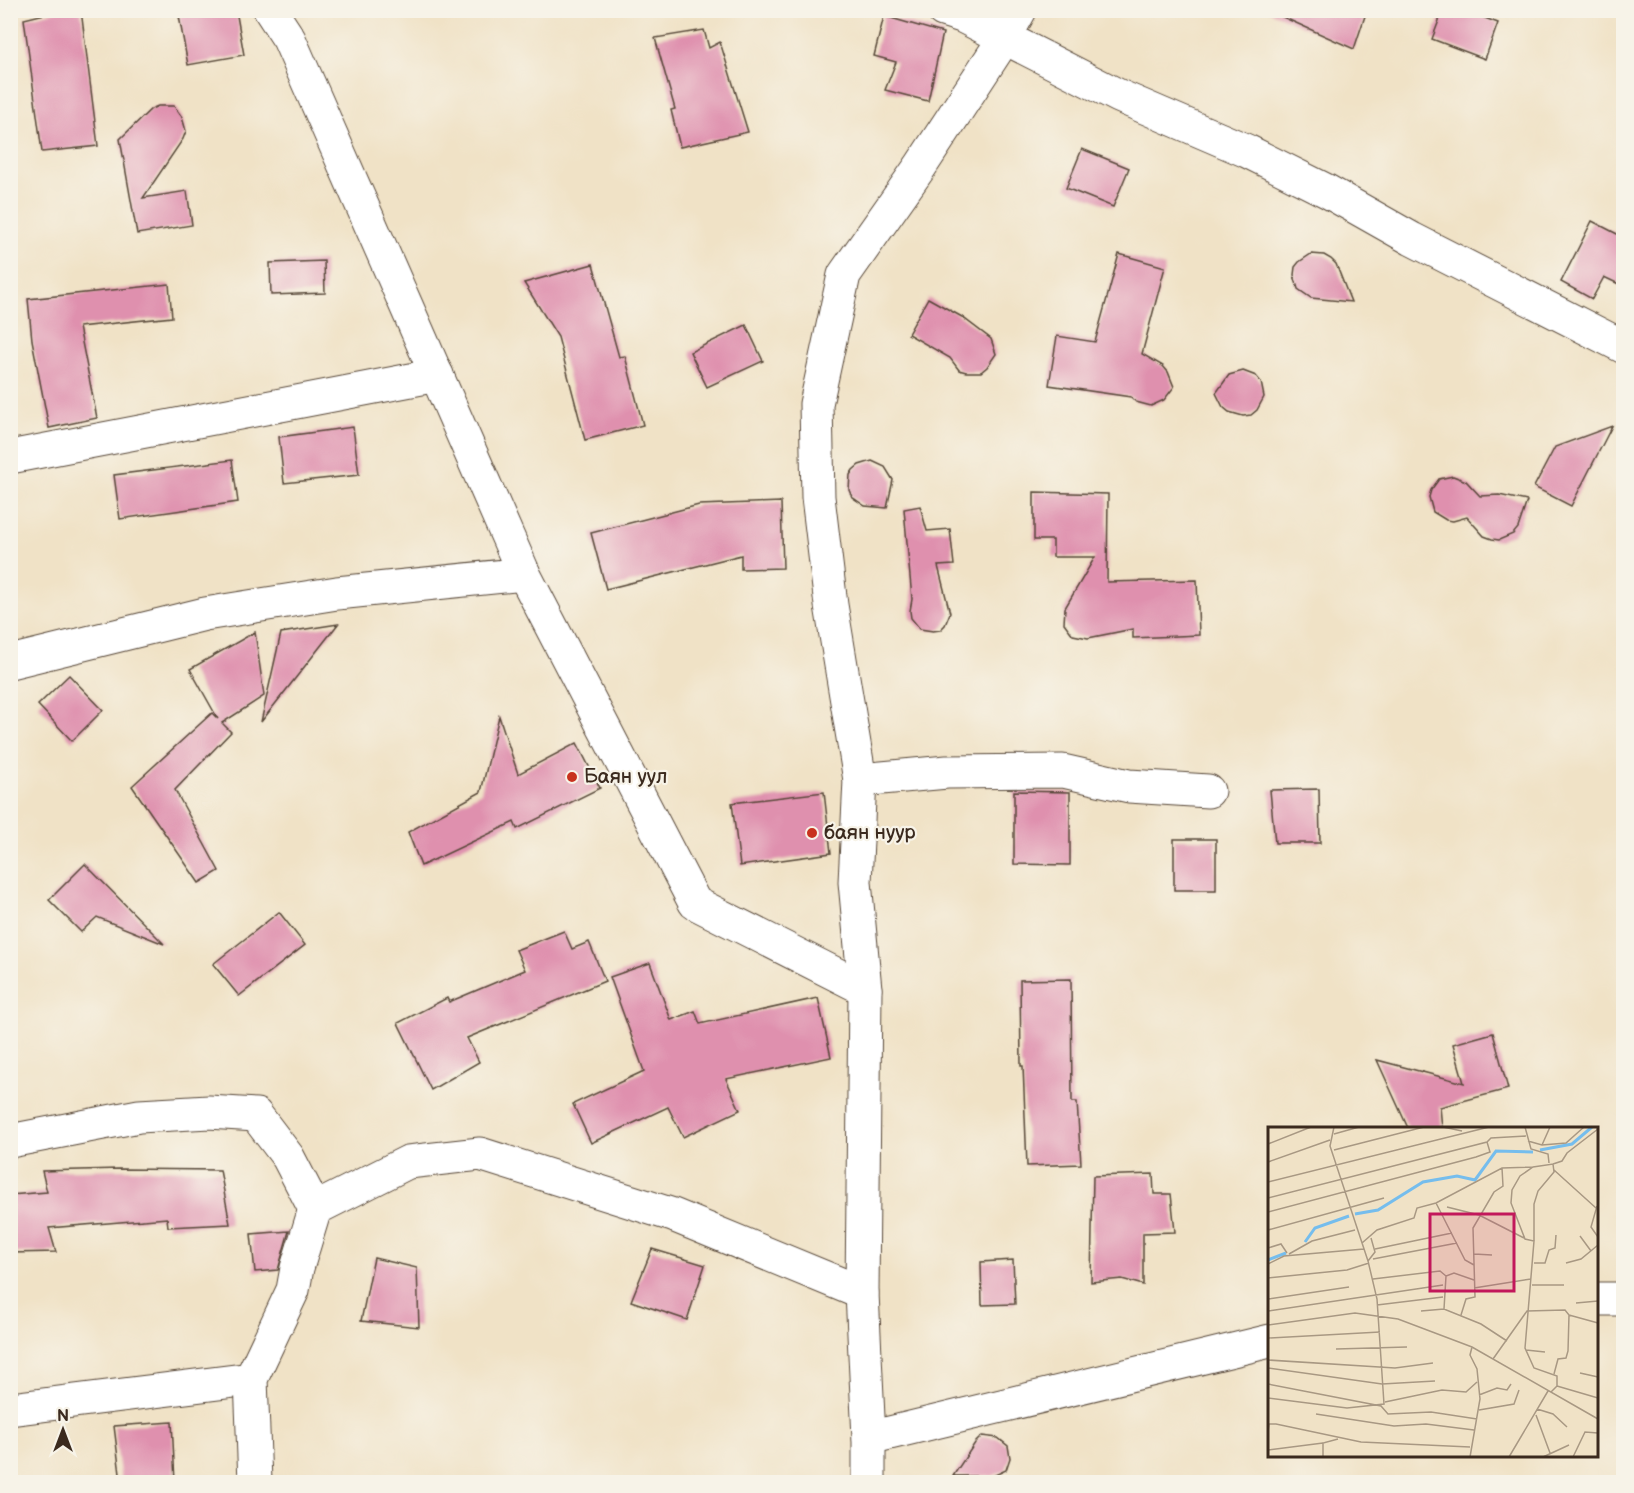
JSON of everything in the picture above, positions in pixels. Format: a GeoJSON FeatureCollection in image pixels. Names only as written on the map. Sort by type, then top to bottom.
{"type":"FeatureCollection","features":[{"type":"Feature","properties":{"kind":"street"},"geometry":{"type":"LineString","coordinates":[[270,10],[289,39],[524,574],[695,903],[866,989]]}},
{"type":"Feature","properties":{"kind":"street"},"geometry":{"type":"LineString","coordinates":[[943,10],[962,16],[1119,96],[1247,151],[1623,347]]}},
{"type":"Feature","properties":{"kind":"street"},"geometry":{"type":"LineString","coordinates":[[869,1482],[862,1293],[866,989],[855,882],[860,780],[831,605],[818,498],[816,404],[844,275],[920,166],[1004,39],[1020,10]]}},
{"type":"Feature","properties":{"kind":"street"},"geometry":{"type":"LineString","coordinates":[[10,457],[437,375]]}},
{"type":"Feature","properties":{"kind":"street"},"geometry":{"type":"LineString","coordinates":[[10,662],[205,614],[337,593],[524,574]]}},
{"type":"Feature","properties":{"kind":"street"},"geometry":{"type":"LineString","coordinates":[[860,780],[947,772],[1063,771],[1129,786],[1208,791]]}},
{"type":"Feature","properties":{"kind":"street"},"geometry":{"type":"LineString","coordinates":[[10,1141],[139,1116],[209,1112],[256,1115],[288,1157],[315,1209],[297,1268],[293,1290],[251,1379],[255,1482]]}},
{"type":"Feature","properties":{"kind":"street"},"geometry":{"type":"LineString","coordinates":[[315,1209],[408,1162],[480,1154],[673,1215],[862,1293]]}},
{"type":"Feature","properties":{"kind":"street"},"geometry":{"type":"LineString","coordinates":[[1598,1299],[1623,1299]]}},
{"type":"Feature","properties":{"kind":"street"},"geometry":{"type":"LineString","coordinates":[[869,1437],[1268,1341]]}},
{"type":"Feature","properties":{"kind":"street"},"geometry":{"type":"LineString","coordinates":[[10,1409],[251,1379]]}},
{"type":"Feature","properties":{"kind":"building"},"geometry":{"type":"Polygon","coordinates":[[[61,10],[81,10],[98,146],[42,152],[24,19],[61,10]]]}},
{"type":"Feature","properties":{"kind":"building"},"geometry":{"type":"Polygon","coordinates":[[[215,10],[236,10],[244,55],[188,65],[179,16],[215,10]]]}},
{"type":"Feature","properties":{"kind":"building"},"geometry":{"type":"Polygon","coordinates":[[[1267,10],[1367,10],[1354,49],[1267,10]]]}},
{"type":"Feature","properties":{"kind":"building"},"geometry":{"type":"Polygon","coordinates":[[[1443,10],[1464,10],[1498,23],[1485,59],[1432,39],[1443,10]]]}},
{"type":"Feature","properties":{"kind":"building"},"geometry":{"type":"Polygon","coordinates":[[[884,16],[943,33],[928,101],[885,90],[896,62],[874,56],[884,16]]]}},
{"type":"Feature","properties":{"kind":"building"},"geometry":{"type":"Polygon","coordinates":[[[704,30],[709,48],[720,42],[748,132],[680,147],[671,110],[675,109],[655,38],[704,30]]]}},
{"type":"Feature","properties":{"kind":"building"},"geometry":{"type":"Polygon","coordinates":[[[158,106],[174,106],[182,117],[186,131],[143,198],[187,191],[192,225],[137,234],[120,139],[151,109],[158,106]]]}},
{"type":"Feature","properties":{"kind":"building"},"geometry":{"type":"Polygon","coordinates":[[[1082,149],[1129,168],[1113,207],[1066,188],[1082,149]]]}},
{"type":"Feature","properties":{"kind":"building"},"geometry":{"type":"Polygon","coordinates":[[[1592,221],[1623,237],[1623,286],[1604,277],[1592,299],[1561,282],[1592,221]]]}},
{"type":"Feature","properties":{"kind":"building"},"geometry":{"type":"Polygon","coordinates":[[[1119,254],[1165,267],[1142,354],[1163,366],[1174,387],[1164,400],[1151,406],[1136,402],[1131,397],[1049,385],[1057,336],[1095,342],[1119,254]]]}},
{"type":"Feature","properties":{"kind":"building"},"geometry":{"type":"Polygon","coordinates":[[[1311,254],[1324,255],[1336,264],[1351,302],[1311,298],[1298,289],[1294,275],[1295,267],[1311,254]]]}},
{"type":"Feature","properties":{"kind":"building"},"geometry":{"type":"Polygon","coordinates":[[[324,261],[325,293],[271,295],[270,263],[324,261]]]}},
{"type":"Feature","properties":{"kind":"building"},"geometry":{"type":"Polygon","coordinates":[[[593,264],[619,357],[625,356],[643,425],[585,440],[558,337],[524,283],[593,264]]]}},
{"type":"Feature","properties":{"kind":"building"},"geometry":{"type":"Polygon","coordinates":[[[169,284],[172,317],[79,327],[97,418],[49,428],[32,340],[28,299],[169,284]]]}},
{"type":"Feature","properties":{"kind":"building"},"geometry":{"type":"Polygon","coordinates":[[[928,298],[962,317],[991,339],[996,354],[981,372],[959,370],[950,358],[908,334],[928,298]]]}},
{"type":"Feature","properties":{"kind":"building"},"geometry":{"type":"Polygon","coordinates":[[[746,325],[763,361],[707,387],[690,352],[746,325]]]}},
{"type":"Feature","properties":{"kind":"building"},"geometry":{"type":"Polygon","coordinates":[[[1243,371],[1256,376],[1261,382],[1264,397],[1257,410],[1251,415],[1243,416],[1229,412],[1223,407],[1216,393],[1229,375],[1243,371]]]}},
{"type":"Feature","properties":{"kind":"building"},"geometry":{"type":"Polygon","coordinates":[[[1612,426],[1571,506],[1534,487],[1555,447],[1612,426]]]}},
{"type":"Feature","properties":{"kind":"building"},"geometry":{"type":"Polygon","coordinates":[[[353,427],[359,475],[284,483],[279,437],[353,427]]]}},
{"type":"Feature","properties":{"kind":"building"},"geometry":{"type":"Polygon","coordinates":[[[232,460],[238,502],[120,519],[114,475],[232,460]]]}},
{"type":"Feature","properties":{"kind":"building"},"geometry":{"type":"Polygon","coordinates":[[[872,461],[885,467],[893,480],[887,508],[865,506],[852,497],[849,490],[850,475],[853,470],[859,465],[872,461]]]}},
{"type":"Feature","properties":{"kind":"building"},"geometry":{"type":"Polygon","coordinates":[[[1453,476],[1466,481],[1480,496],[1499,495],[1527,501],[1518,528],[1513,534],[1499,540],[1492,539],[1484,536],[1467,517],[1453,521],[1446,520],[1433,512],[1429,497],[1431,490],[1439,479],[1453,476]]]}},
{"type":"Feature","properties":{"kind":"building"},"geometry":{"type":"Polygon","coordinates":[[[1034,492],[1108,494],[1107,582],[1197,580],[1199,635],[1133,638],[1133,629],[1088,638],[1073,635],[1064,623],[1065,608],[1095,557],[1053,557],[1053,540],[1034,540],[1034,492]]]}},
{"type":"Feature","properties":{"kind":"building"},"geometry":{"type":"Polygon","coordinates":[[[781,502],[783,568],[741,569],[741,555],[606,589],[591,533],[699,505],[781,502]]]}},
{"type":"Feature","properties":{"kind":"building"},"geometry":{"type":"Polygon","coordinates":[[[920,506],[927,531],[950,529],[954,565],[938,566],[950,613],[945,625],[940,630],[933,631],[920,629],[911,618],[910,611],[912,599],[904,509],[920,506]]]}},
{"type":"Feature","properties":{"kind":"building"},"geometry":{"type":"Polygon","coordinates":[[[338,624],[261,722],[281,633],[338,624]]]}},
{"type":"Feature","properties":{"kind":"building"},"geometry":{"type":"Polygon","coordinates":[[[255,632],[264,696],[222,723],[231,732],[175,790],[219,871],[199,883],[132,786],[212,713],[218,719],[190,669],[255,632]]]}},
{"type":"Feature","properties":{"kind":"building"},"geometry":{"type":"Polygon","coordinates":[[[69,675],[103,710],[72,741],[38,705],[69,675]]]}},
{"type":"Feature","properties":{"kind":"building"},"geometry":{"type":"Polygon","coordinates":[[[499,716],[518,774],[577,743],[600,788],[517,829],[514,822],[421,866],[408,832],[481,792],[499,716]]]}},
{"type":"Feature","properties":{"kind":"building"},"geometry":{"type":"Polygon","coordinates":[[[1319,789],[1320,843],[1275,843],[1270,790],[1319,789]]]}},
{"type":"Feature","properties":{"kind":"building"},"geometry":{"type":"Polygon","coordinates":[[[1014,791],[1070,792],[1070,865],[1014,864],[1014,791]]]}},
{"type":"Feature","properties":{"kind":"building"},"geometry":{"type":"Polygon","coordinates":[[[824,792],[831,853],[740,866],[732,803],[824,792]]]}},
{"type":"Feature","properties":{"kind":"building"},"geometry":{"type":"Polygon","coordinates":[[[1174,839],[1216,839],[1216,890],[1174,890],[1174,839]]]}},
{"type":"Feature","properties":{"kind":"building"},"geometry":{"type":"Polygon","coordinates":[[[85,864],[164,944],[97,917],[81,932],[49,900],[85,864]]]}},
{"type":"Feature","properties":{"kind":"building"},"geometry":{"type":"Polygon","coordinates":[[[279,912],[305,945],[239,996],[213,964],[279,912]]]}},
{"type":"Feature","properties":{"kind":"building"},"geometry":{"type":"Polygon","coordinates":[[[564,931],[572,949],[589,942],[605,981],[467,1038],[479,1062],[431,1090],[398,1023],[447,998],[449,1002],[525,970],[516,950],[564,931]]]}},
{"type":"Feature","properties":{"kind":"building"},"geometry":{"type":"Polygon","coordinates":[[[650,963],[671,1020],[695,1011],[700,1024],[818,998],[831,1057],[726,1079],[740,1110],[683,1137],[668,1107],[591,1143],[573,1104],[644,1071],[610,977],[650,963]]]}},
{"type":"Feature","properties":{"kind":"building"},"geometry":{"type":"Polygon","coordinates":[[[1071,979],[1072,1102],[1077,1102],[1081,1164],[1027,1166],[1023,1066],[1021,1066],[1020,980],[1071,979]]]}},
{"type":"Feature","properties":{"kind":"building"},"geometry":{"type":"Polygon","coordinates":[[[1493,1033],[1508,1089],[1440,1107],[1442,1127],[1408,1127],[1377,1060],[1464,1083],[1453,1044],[1493,1033]]]}},
{"type":"Feature","properties":{"kind":"building"},"geometry":{"type":"Polygon","coordinates":[[[220,1170],[230,1224],[168,1227],[167,1218],[49,1228],[56,1252],[10,1253],[10,1195],[47,1192],[42,1171],[220,1170]]]}},
{"type":"Feature","properties":{"kind":"building"},"geometry":{"type":"Polygon","coordinates":[[[1153,1174],[1154,1194],[1171,1194],[1175,1232],[1143,1233],[1143,1285],[1122,1279],[1091,1282],[1093,1176],[1153,1174]]]}},
{"type":"Feature","properties":{"kind":"building"},"geometry":{"type":"Polygon","coordinates":[[[289,1231],[278,1270],[255,1272],[251,1234],[289,1231]]]}},
{"type":"Feature","properties":{"kind":"building"},"geometry":{"type":"Polygon","coordinates":[[[652,1249],[705,1265],[687,1320],[631,1301],[652,1249]]]}},
{"type":"Feature","properties":{"kind":"building"},"geometry":{"type":"Polygon","coordinates":[[[374,1258],[417,1268],[419,1327],[361,1321],[374,1258]]]}},
{"type":"Feature","properties":{"kind":"building"},"geometry":{"type":"Polygon","coordinates":[[[1013,1260],[1015,1304],[982,1305],[981,1262],[1013,1260]]]}},
{"type":"Feature","properties":{"kind":"building"},"geometry":{"type":"Polygon","coordinates":[[[172,1422],[175,1482],[121,1482],[114,1426],[172,1422]]]}},
{"type":"Feature","properties":{"kind":"building"},"geometry":{"type":"Polygon","coordinates":[[[982,1436],[998,1438],[1008,1446],[1010,1458],[1006,1470],[993,1476],[953,1476],[975,1443],[982,1436]]]}},
{"type":"Feature","properties":{"kind":"place","name":"Баян уул"},"geometry":{"type":"Point","coordinates":[572,777]}},
{"type":"Feature","properties":{"kind":"place","name":"баян нуур"},"geometry":{"type":"Point","coordinates":[812,833]}}]}
